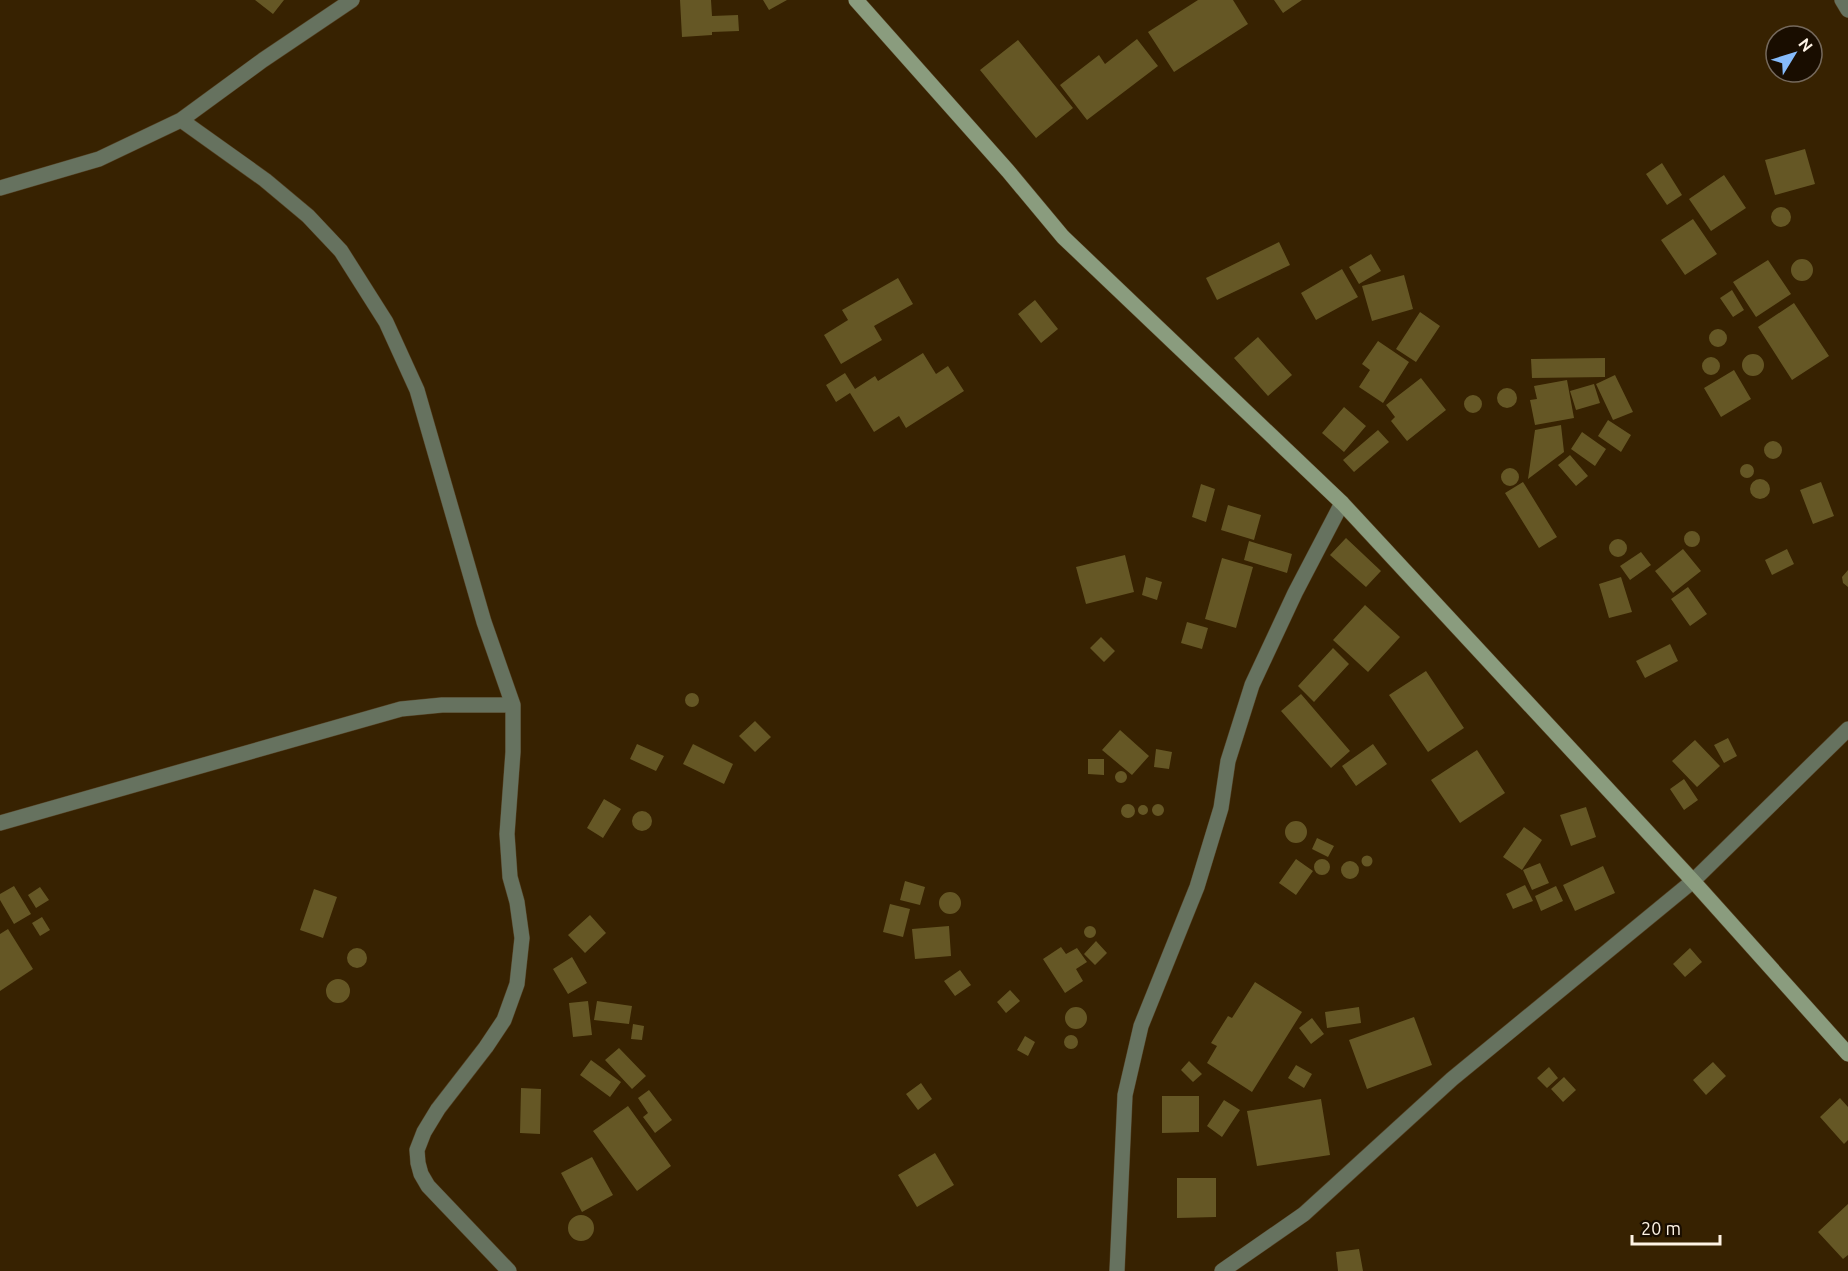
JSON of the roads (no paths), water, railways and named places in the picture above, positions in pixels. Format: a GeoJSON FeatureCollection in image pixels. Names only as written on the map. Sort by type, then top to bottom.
{"type":"FeatureCollection","features":[{"type":"Feature","properties":{"kind":"main road"},"geometry":{"type":"LineString","coordinates":[[856,0],[1008,171],[1063,237],[1342,503],[1693,881],[1848,1054]]}},
{"type":"Feature","properties":{"kind":"street"},"geometry":{"type":"LineString","coordinates":[[0,188],[99,159],[182,120],[262,60],[352,0]]}},
{"type":"Feature","properties":{"kind":"street"},"geometry":{"type":"LineString","coordinates":[[1842,0],[1848,10]]}},
{"type":"Feature","properties":{"kind":"street"},"geometry":{"type":"LineString","coordinates":[[182,120],[265,180],[308,216],[341,251],[386,322],[417,390],[484,622],[513,705],[513,752],[507,834],[510,877],[517,902],[522,938],[517,984],[504,1020],[438,1109],[424,1132],[417,1150],[421,1174],[428,1186],[509,1271]]}},
{"type":"Feature","properties":{"kind":"street"},"geometry":{"type":"LineString","coordinates":[[1117,1271],[1125,1095],[1141,1026],[1197,887],[1221,808],[1228,761],[1252,685],[1295,593],[1342,503]]}},
{"type":"Feature","properties":{"kind":"street"},"geometry":{"type":"LineString","coordinates":[[0,823],[401,709],[442,705],[513,705]]}},
{"type":"Feature","properties":{"kind":"street"},"geometry":{"type":"LineString","coordinates":[[1222,1271],[1304,1214],[1452,1079],[1693,881],[1848,729]]}}]}
